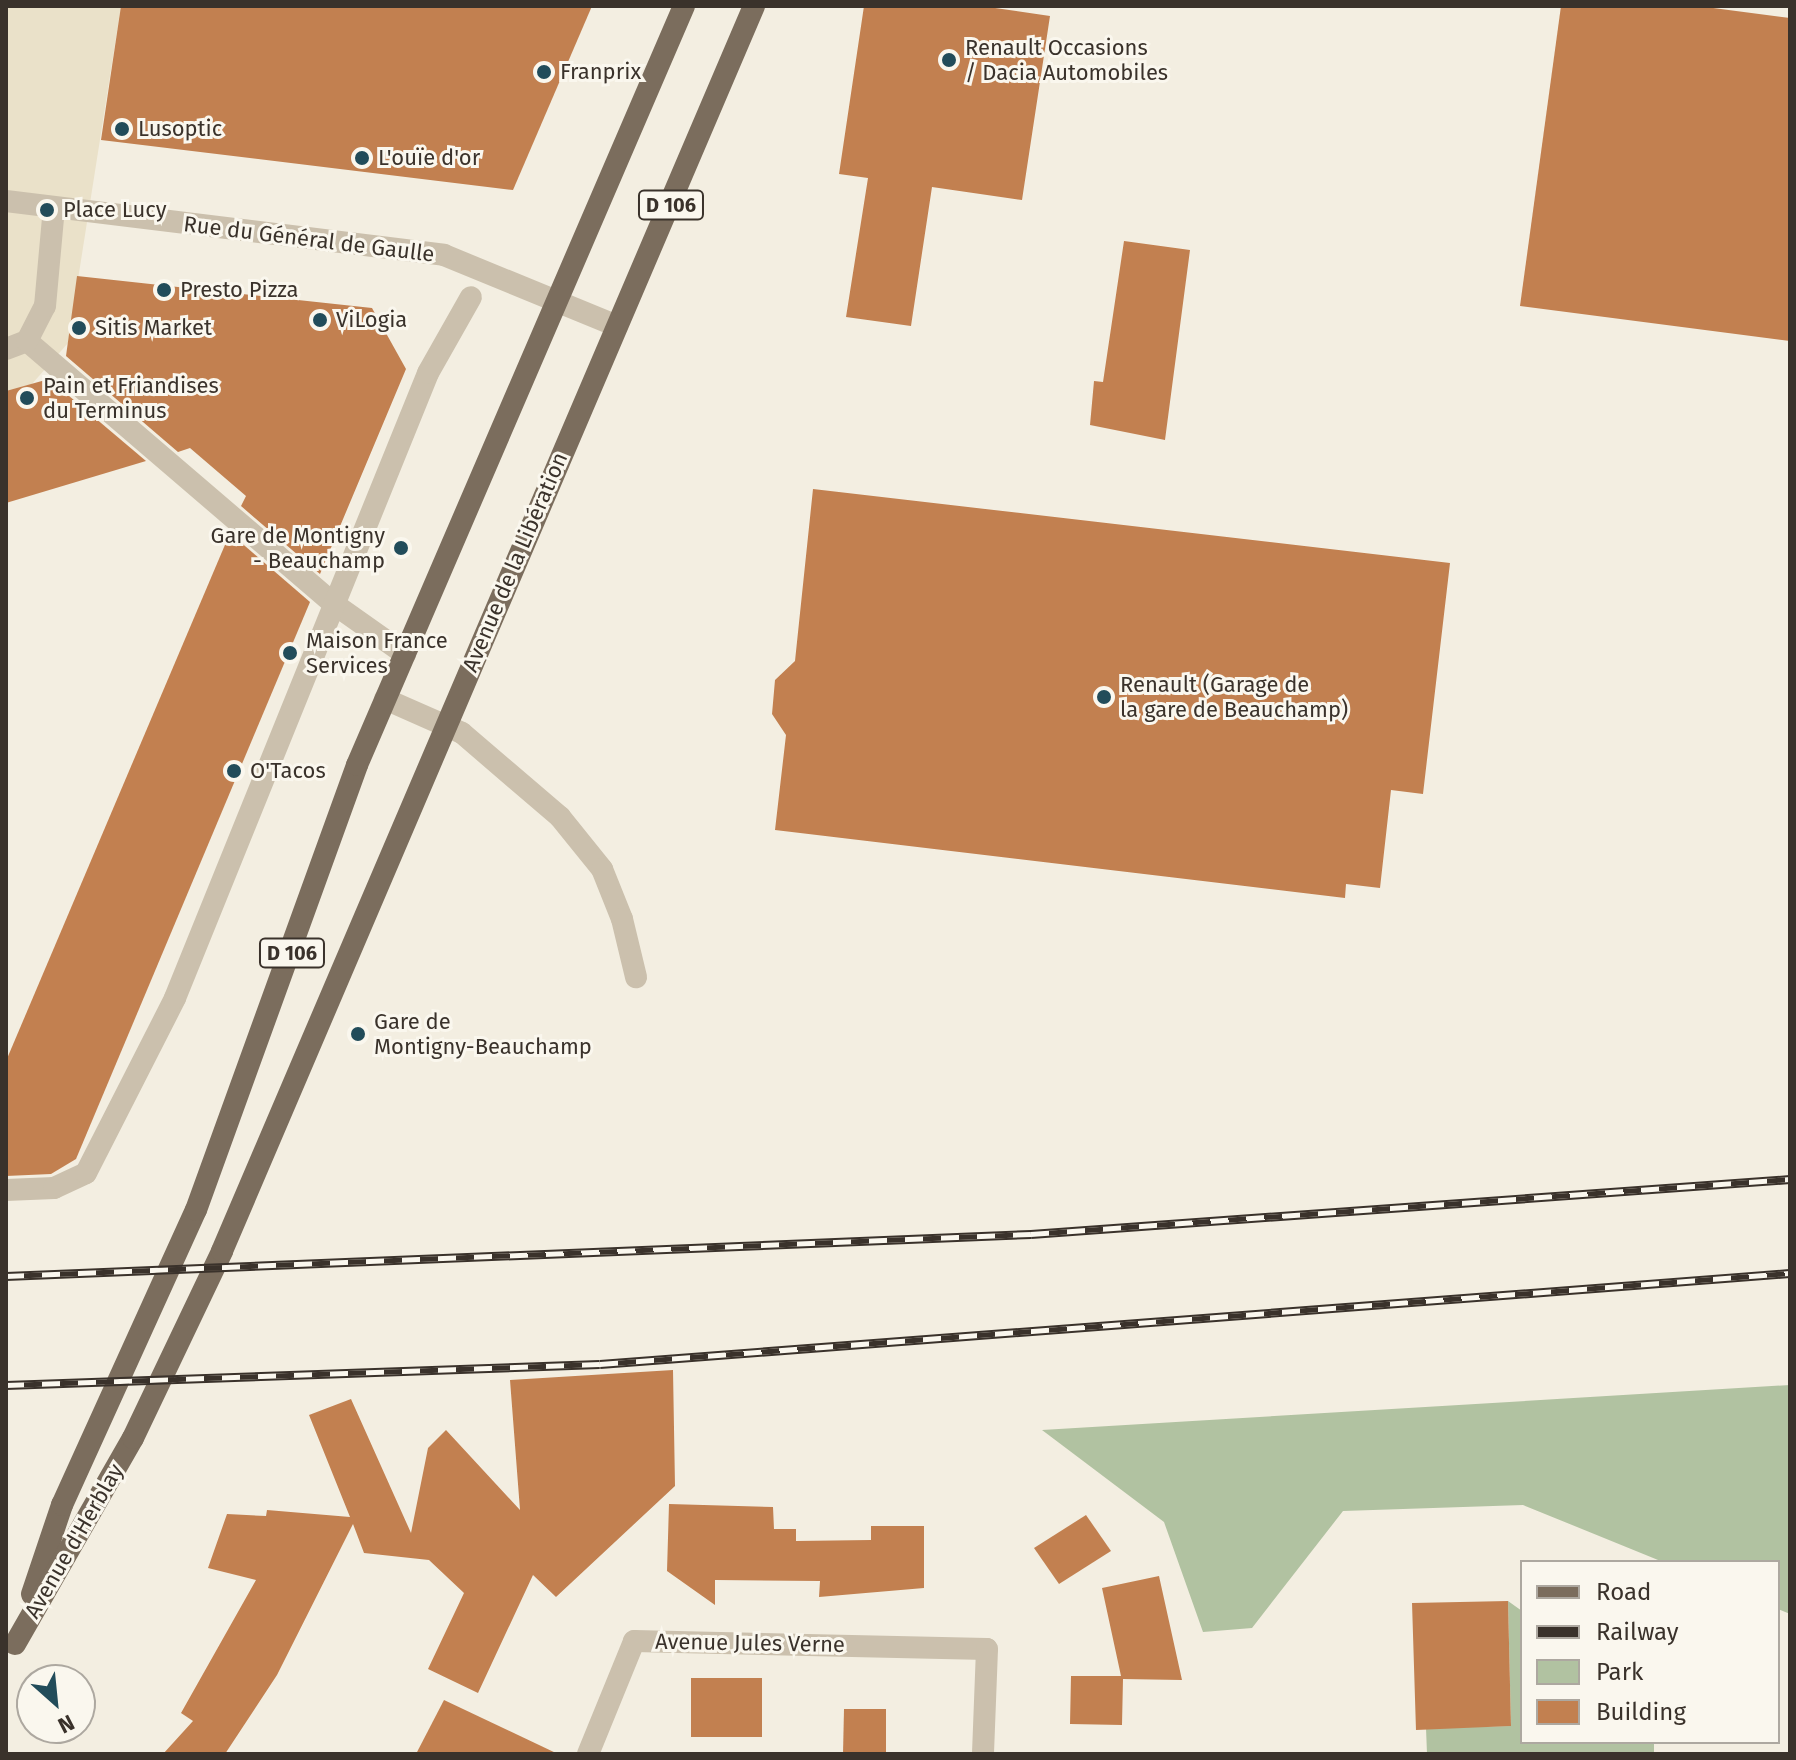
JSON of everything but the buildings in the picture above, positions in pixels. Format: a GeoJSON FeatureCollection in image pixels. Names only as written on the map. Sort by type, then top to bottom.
{"type":"FeatureCollection","features":[{"type":"Feature","properties":{"kind":"main road","name":"D 106"},"geometry":{"type":"LineString","coordinates":[[385,699],[684,6]]}},
{"type":"Feature","properties":{"kind":"main road","name":"Avenue de la Libération"},"geometry":{"type":"LineString","coordinates":[[133,1438],[222,1251],[754,6]]}},
{"type":"Feature","properties":{"kind":"main road","name":"Avenue d'Herblay"},"geometry":{"type":"LineString","coordinates":[[10,1653],[93,1436],[179,1251],[385,699]]}},
{"type":"Feature","properties":{"kind":"main road","name":"Avenue d'Herblay"},"geometry":{"type":"LineString","coordinates":[[10,1653],[133,1438]]}},
{"type":"Feature","properties":{"kind":"street","name":"Rue du Général de Gaulle"},"geometry":{"type":"LineString","coordinates":[[6,201],[444,255],[617,326]]}},
{"type":"Feature","properties":{"kind":"street"},"geometry":{"type":"LineString","coordinates":[[54,207],[45,306],[16,345],[334,604],[405,654]]}},
{"type":"Feature","properties":{"kind":"street"},"geometry":{"type":"LineString","coordinates":[[6,1190],[54,1188],[86,1173],[175,998],[428,373],[471,297]]}},
{"type":"Feature","properties":{"kind":"street"},"geometry":{"type":"LineString","coordinates":[[385,699],[445,725],[560,817],[602,869],[636,977]]}},
{"type":"Feature","properties":{"kind":"street","name":"Avenue Jules Verne"},"geometry":{"type":"LineString","coordinates":[[588,1754],[634,1641],[987,1649],[983,1754]]}},
{"type":"Feature","properties":{"kind":"green space"},"geometry":{"type":"Polygon","coordinates":[[[1790,1385],[1790,1614],[1780,1610],[1780,1560],[1658,1560],[1523,1505],[1343,1511],[1252,1628],[1203,1632],[1164,1522],[1042,1430],[1790,1385]]]}},
{"type":"Feature","properties":{"kind":"green space"},"geometry":{"type":"Polygon","coordinates":[[[1508,1601],[1520,1610],[1520,1744],[1654,1744],[1654,1754],[1427,1754],[1426,1728],[1511,1726],[1508,1601]]]}},
{"type":"Feature","properties":{"kind":"shaded area","name":"Place Lucy"},"geometry":{"type":"Polygon","coordinates":[[[6,6],[121,6],[68,343],[32,384],[6,391],[6,6]]]}},
{"type":"Feature","properties":{"kind":"railway"},"geometry":{"type":"LineString","coordinates":[[6,1276],[1031,1234],[1790,1179]]}},
{"type":"Feature","properties":{"kind":"railway"},"geometry":{"type":"LineString","coordinates":[[6,1385],[600,1364],[1790,1273]]}},
{"type":"Feature","properties":{"kind":"place","name":"Renault Occasions / Dacia Automobiles"},"geometry":{"type":"Point","coordinates":[949,60]}},
{"type":"Feature","properties":{"kind":"place","name":"Franprix"},"geometry":{"type":"Point","coordinates":[544,72]}},
{"type":"Feature","properties":{"kind":"place","name":"Lusoptic"},"geometry":{"type":"Point","coordinates":[122,129]}},
{"type":"Feature","properties":{"kind":"place","name":"L'ouïe d'or"},"geometry":{"type":"Point","coordinates":[362,158]}},
{"type":"Feature","properties":{"kind":"place","name":"Place Lucy"},"geometry":{"type":"Point","coordinates":[47,210]}},
{"type":"Feature","properties":{"kind":"place","name":"Presto Pizza"},"geometry":{"type":"Point","coordinates":[164,290]}},
{"type":"Feature","properties":{"kind":"place","name":"ViLogia"},"geometry":{"type":"Point","coordinates":[320,320]}},
{"type":"Feature","properties":{"kind":"place","name":"Sitis Market"},"geometry":{"type":"Point","coordinates":[79,328]}},
{"type":"Feature","properties":{"kind":"place","name":"Pain et Friandises du Terminus"},"geometry":{"type":"Point","coordinates":[27,398]}},
{"type":"Feature","properties":{"kind":"place","name":"Gare de Montigny - Beauchamp"},"geometry":{"type":"Point","coordinates":[401,548]}},
{"type":"Feature","properties":{"kind":"place","name":"Maison France Services"},"geometry":{"type":"Point","coordinates":[290,653]}},
{"type":"Feature","properties":{"kind":"place","name":"Renault (Garage de la gare de Beauchamp)"},"geometry":{"type":"Point","coordinates":[1104,697]}},
{"type":"Feature","properties":{"kind":"place","name":"O'Tacos"},"geometry":{"type":"Point","coordinates":[234,771]}},
{"type":"Feature","properties":{"kind":"place","name":"Gare de Montigny-Beauchamp"},"geometry":{"type":"Point","coordinates":[358,1034]}}]}
